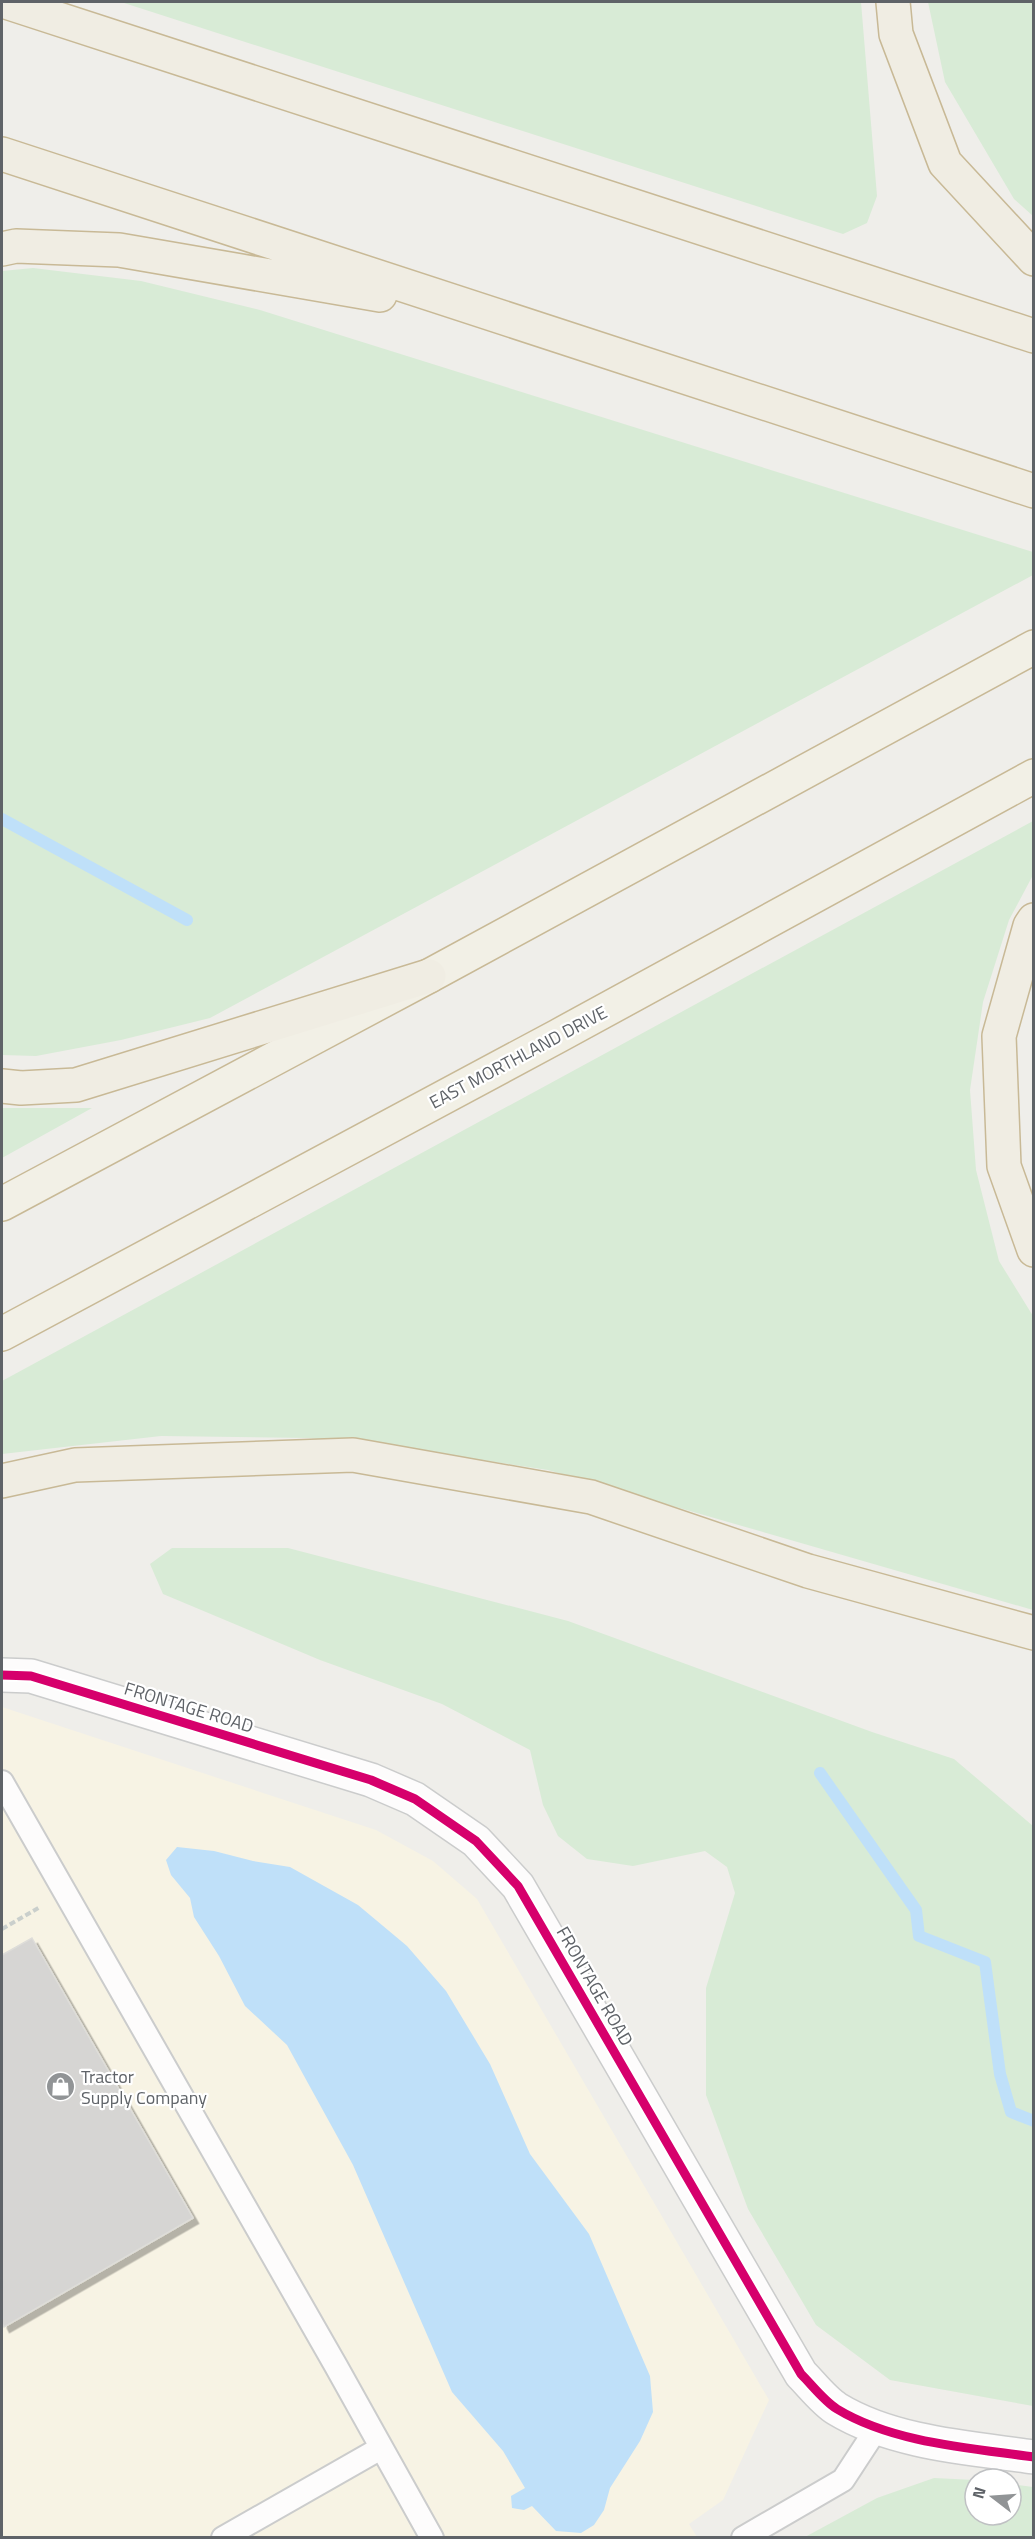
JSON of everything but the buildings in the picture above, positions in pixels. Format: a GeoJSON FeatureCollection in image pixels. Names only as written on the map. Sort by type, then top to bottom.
{"type":"FeatureCollection","features":[{"type":"Feature","properties":{"kind":"highway"},"geometry":{"type":"LineString","coordinates":[[6,2],[1034,336]]}},
{"type":"Feature","properties":{"kind":"highway"},"geometry":{"type":"LineString","coordinates":[[893,2],[896,34],[945,163],[1034,259]]}},
{"type":"Feature","properties":{"kind":"highway"},"geometry":{"type":"LineString","coordinates":[[2,154],[177,213],[502,316],[1034,490]]}},
{"type":"Feature","properties":{"kind":"highway"},"geometry":{"type":"LineString","coordinates":[[2,249],[16,246],[119,250],[502,316]]}},
{"type":"Feature","properties":{"kind":"highway"},"geometry":{"type":"LineString","coordinates":[[2,1204],[429,976],[1034,646]]}},
{"type":"Feature","properties":{"kind":"highway","name":"EAST MORTHLAND DRIVE"},"geometry":{"type":"LineString","coordinates":[[2,1334],[558,1036],[1034,776]]}},
{"type":"Feature","properties":{"kind":"highway"},"geometry":{"type":"LineString","coordinates":[[1034,920],[1030,926],[999,1036],[1004,1166],[1034,1250]]}},
{"type":"Feature","properties":{"kind":"highway"},"geometry":{"type":"LineString","coordinates":[[2,1086],[21,1088],[76,1085],[429,976]]}},
{"type":"Feature","properties":{"kind":"highway"},"geometry":{"type":"LineString","coordinates":[[2,1480],[75,1465],[353,1455],[591,1497],[808,1570],[1034,1633]]}},
{"type":"Feature","properties":{"kind":"street","name":"FRONTAGE ROAD"},"geometry":{"type":"LineString","coordinates":[[2,1675],[31,1676],[371,1780],[414,1799],[476,1841],[518,1886],[801,2374],[836,2408],[877,2428],[948,2445],[1034,2457]]}},
{"type":"Feature","properties":{"kind":"lane"},"geometry":{"type":"LineString","coordinates":[[2,1782],[432,2538]]}},
{"type":"Feature","properties":{"kind":"lane"},"geometry":{"type":"LineString","coordinates":[[743,2538],[843,2480],[877,2428]]}},
{"type":"Feature","properties":{"kind":"lane"},"geometry":{"type":"LineString","coordinates":[[223,2538],[381,2448]]}},
{"type":"Feature","properties":{"kind":"path"},"geometry":{"type":"LineString","coordinates":[[2,1929],[44,1905]]}},
{"type":"Feature","properties":{"kind":"shaded area"},"geometry":{"type":"Polygon","coordinates":[[[2,1707],[376,1830],[433,1861],[477,1899],[769,2400],[723,2500],[689,2524],[697,2537],[2,2537],[2,1707]]]}},
{"type":"Feature","properties":{"kind":"green space"},"geometry":{"type":"Polygon","coordinates":[[[121,2],[861,2],[877,196],[867,223],[843,234],[121,2]]]}},
{"type":"Feature","properties":{"kind":"green space"},"geometry":{"type":"Polygon","coordinates":[[[928,2],[1033,2],[1033,216],[1014,199],[945,82],[928,2]]]}},
{"type":"Feature","properties":{"kind":"green space"},"geometry":{"type":"Polygon","coordinates":[[[33,268],[141,281],[260,310],[1033,552],[1033,575],[210,1018],[121,1040],[36,1056],[2,1055],[2,271],[33,268]]]}},
{"type":"Feature","properties":{"kind":"green space"},"geometry":{"type":"Polygon","coordinates":[[[1033,821],[1033,875],[1009,920],[983,1002],[970,1090],[976,1170],[999,1261],[1033,1316],[1033,1610],[548,1470],[421,1451],[309,1438],[161,1436],[2,1454],[2,1381],[1033,821]]]}},
{"type":"Feature","properties":{"kind":"green space"},"geometry":{"type":"Polygon","coordinates":[[[2,1108],[92,1108],[2,1158],[2,1108]]]}},
{"type":"Feature","properties":{"kind":"green space"},"geometry":{"type":"Polygon","coordinates":[[[172,1548],[288,1548],[568,1621],[872,1732],[954,1759],[1033,1826],[1033,2406],[890,2380],[816,2325],[748,2209],[706,2095],[706,1988],[735,1893],[727,1867],[705,1851],[633,1866],[587,1859],[558,1836],[543,1805],[530,1750],[442,1704],[320,1660],[163,1594],[150,1564],[172,1548]]]}},
{"type":"Feature","properties":{"kind":"green space"},"geometry":{"type":"Polygon","coordinates":[[[934,2478],[963,2479],[963,2527],[1023,2527],[1023,2486],[1033,2487],[1033,2537],[805,2537],[877,2498],[934,2478]]]}},
{"type":"Feature","properties":{"kind":"water"},"geometry":{"type":"Polygon","coordinates":[[[177,1847],[214,1851],[290,1867],[358,1905],[407,1946],[446,1991],[490,2064],[530,2154],[589,2234],[650,2376],[653,2412],[640,2441],[610,2488],[604,2510],[594,2525],[581,2533],[556,2531],[532,2506],[524,2510],[512,2508],[511,2496],[525,2488],[503,2451],[452,2392],[353,2165],[287,2045],[245,2006],[219,1956],[194,1917],[190,1898],[171,1875],[166,1860],[177,1847]]]}},
{"type":"Feature","properties":{"kind":"waterway"},"geometry":{"type":"LineString","coordinates":[[2,819],[187,920]]}},
{"type":"Feature","properties":{"kind":"waterway"},"geometry":{"type":"LineString","coordinates":[[820,1773],[916,1910],[919,1936],[985,1962],[1000,2074],[1011,2112],[1034,2121]]}},
{"type":"Feature","properties":{"kind":"cycle path"},"geometry":{"type":"LineString","coordinates":[[2,1675],[31,1676],[371,1780],[415,1799],[476,1841],[518,1886],[801,2374],[832,2406],[882,2430],[958,2447],[1034,2457]]}},
{"type":"Feature","properties":{"kind":"place","name":"Tractor Supply Company"},"geometry":{"type":"Point","coordinates":[60,2086]}}]}
